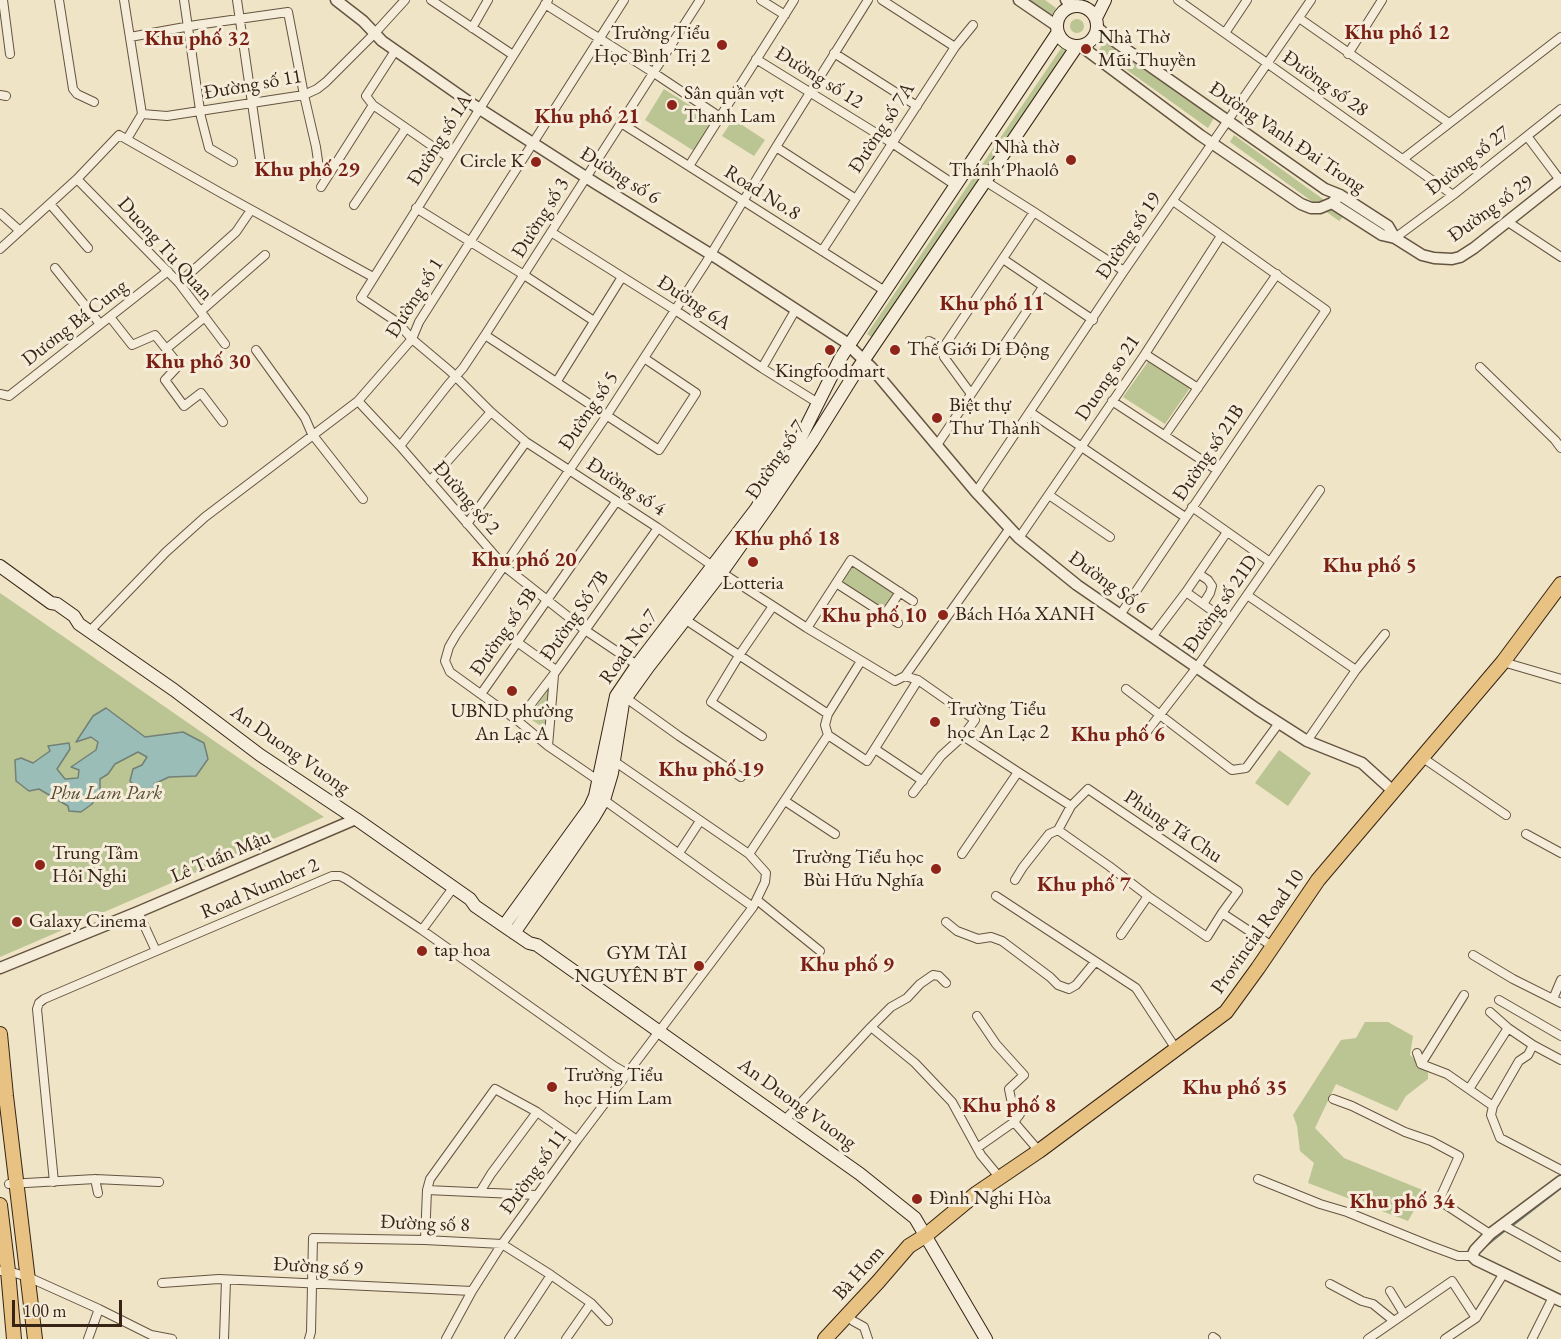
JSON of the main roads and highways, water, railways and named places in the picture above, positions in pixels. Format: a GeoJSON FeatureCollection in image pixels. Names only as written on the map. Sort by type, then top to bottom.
{"type":"FeatureCollection","features":[{"type":"Feature","properties":{"kind":"main road"},"geometry":{"type":"LineString","coordinates":[[1097,22],[1088,9],[1075,3],[1061,14],[1058,29],[1065,42],[1079,46],[1087,44],[1096,33],[1097,22],[1106,0]]}},
{"type":"Feature","properties":{"kind":"main road","name":"Đường số 7"},"geometry":{"type":"LineString","coordinates":[[818,403],[840,359],[1058,29]]}},
{"type":"Feature","properties":{"kind":"main road","name":"Đường số 7"},"geometry":{"type":"LineString","coordinates":[[511,927],[594,817],[603,800],[604,783],[614,761],[623,703],[641,668],[686,620],[717,569],[812,442],[864,360],[1079,46]]}},
{"type":"Feature","properties":{"kind":"main road","name":"Road No.7"},"geometry":{"type":"LineString","coordinates":[[511,927],[604,783],[616,696],[641,668],[717,569],[801,437],[818,403]]}},
{"type":"Feature","properties":{"kind":"main road","name":"An Duong Vuong"},"geometry":{"type":"LineString","coordinates":[[0,566],[51,603],[57,604],[74,616],[90,631],[174,690],[260,755],[453,888],[470,899],[479,900],[529,944],[537,945],[855,1169],[915,1218],[986,1339]]}},
{"type":"Feature","properties":{"kind":"main road","name":"Provincial Road 10"},"geometry":{"type":"LineString","coordinates":[[850,1318],[916,1252],[925,1236],[977,1193],[1039,1152],[1226,1012],[1318,880],[1503,662],[1561,584]]}},
{"type":"Feature","properties":{"kind":"main road"},"geometry":{"type":"LineString","coordinates":[[0,1034],[12,1184],[14,1339]]}},
{"type":"Feature","properties":{"kind":"main road"},"geometry":{"type":"LineString","coordinates":[[0,1105],[12,1184]]}},
{"type":"Feature","properties":{"kind":"main road"},"geometry":{"type":"LineString","coordinates":[[0,1205],[26,1339]]}},
{"type":"Feature","properties":{"kind":"main road"},"geometry":{"type":"LineString","coordinates":[[14,1273],[35,1339]]}},
{"type":"Feature","properties":{"kind":"main road"},"geometry":{"type":"LineString","coordinates":[[0,1295],[5,1339]]}},
{"type":"Feature","properties":{"kind":"main road"},"geometry":{"type":"LineString","coordinates":[[836,1339],[850,1318]]}},
{"type":"Feature","properties":{"kind":"main road","name":"Bà Hom"},"geometry":{"type":"LineString","coordinates":[[825,1339],[850,1318]]}},
{"type":"Feature","properties":{"kind":"water"},"geometry":{"type":"Polygon","coordinates":[[[106,708],[145,737],[183,732],[204,743],[208,759],[196,776],[169,777],[154,784],[155,791],[143,795],[130,781],[133,769],[142,765],[147,757],[138,752],[115,764],[108,774],[100,779],[100,790],[92,804],[81,812],[69,811],[68,806],[39,789],[29,791],[16,781],[15,760],[21,758],[33,763],[50,751],[48,746],[69,743],[70,749],[57,769],[65,779],[78,778],[79,770],[71,767],[96,750],[98,742],[91,737],[76,742],[93,716],[106,708]]]}},
{"type":"Feature","properties":{"kind":"waterway"},"geometry":{"type":"LineString","coordinates":[[1512,1226],[1561,1188]]}},
{"type":"Feature","properties":{"kind":"waterway"},"geometry":{"type":"LineString","coordinates":[[1486,1246],[1507,1229]]}},
{"type":"Feature","properties":{"kind":"place","name":"Trường Tiểu Học Bình Trị 2"},"geometry":{"type":"Point","coordinates":[722,45]}},
{"type":"Feature","properties":{"kind":"place","name":"Nhà Thờ Mũi Thuyền"},"geometry":{"type":"Point","coordinates":[1086,49]}},
{"type":"Feature","properties":{"kind":"place","name":"Sân quần vợt Thanh Lam"},"geometry":{"type":"Point","coordinates":[672,105]}},
{"type":"Feature","properties":{"kind":"place","name":"Nhà thờ Thánh Phaolô"},"geometry":{"type":"Point","coordinates":[1071,160]}},
{"type":"Feature","properties":{"kind":"place","name":"Circle K"},"geometry":{"type":"Point","coordinates":[536,162]}},
{"type":"Feature","properties":{"kind":"place","name":"Kingfoodmart"},"geometry":{"type":"Point","coordinates":[830,350]}},
{"type":"Feature","properties":{"kind":"place","name":"Thế Giới Di Động"},"geometry":{"type":"Point","coordinates":[895,350]}},
{"type":"Feature","properties":{"kind":"place","name":"Biệt thự Thư Thành"},"geometry":{"type":"Point","coordinates":[937,418]}},
{"type":"Feature","properties":{"kind":"place","name":"Lotteria"},"geometry":{"type":"Point","coordinates":[753,562]}},
{"type":"Feature","properties":{"kind":"place","name":"Bách Hóa XANH"},"geometry":{"type":"Point","coordinates":[943,615]}},
{"type":"Feature","properties":{"kind":"place","name":"UBND phường An Lạc A"},"geometry":{"type":"Point","coordinates":[512,691]}},
{"type":"Feature","properties":{"kind":"place","name":"Trường Tiểu học An Lạc 2"},"geometry":{"type":"Point","coordinates":[935,722]}},
{"type":"Feature","properties":{"kind":"place","name":"Trung Tâm Hôi Nghi"},"geometry":{"type":"Point","coordinates":[40,865]}},
{"type":"Feature","properties":{"kind":"place","name":"Trường Tiểu học Bùi Hữu Nghĩa"},"geometry":{"type":"Point","coordinates":[936,869]}},
{"type":"Feature","properties":{"kind":"place","name":"Galaxy Cinema"},"geometry":{"type":"Point","coordinates":[17,922]}},
{"type":"Feature","properties":{"kind":"place","name":"tap hoa"},"geometry":{"type":"Point","coordinates":[422,951]}},
{"type":"Feature","properties":{"kind":"place","name":"GYM TÀI NGUYÊN BT"},"geometry":{"type":"Point","coordinates":[699,966]}},
{"type":"Feature","properties":{"kind":"place","name":"Trường Tiểu học Him Lam"},"geometry":{"type":"Point","coordinates":[552,1087]}},
{"type":"Feature","properties":{"kind":"place","name":"Đình Nghi Hòa"},"geometry":{"type":"Point","coordinates":[917,1199]}},
{"type":"Feature","properties":{"kind":"district","name":"Khu phố 12"},"geometry":{"type":"Point","coordinates":[1397,33]}},
{"type":"Feature","properties":{"kind":"district","name":"Khu phố 32"},"geometry":{"type":"Point","coordinates":[197,39]}},
{"type":"Feature","properties":{"kind":"district","name":"Khu phố 21"},"geometry":{"type":"Point","coordinates":[587,117]}},
{"type":"Feature","properties":{"kind":"district","name":"Khu phố 29"},"geometry":{"type":"Point","coordinates":[307,170]}},
{"type":"Feature","properties":{"kind":"district","name":"Khu phố 11"},"geometry":{"type":"Point","coordinates":[992,304]}},
{"type":"Feature","properties":{"kind":"district","name":"Khu phố 30"},"geometry":{"type":"Point","coordinates":[198,362]}},
{"type":"Feature","properties":{"kind":"district","name":"Khu phố 18"},"geometry":{"type":"Point","coordinates":[787,539]}},
{"type":"Feature","properties":{"kind":"district","name":"Khu phố 20"},"geometry":{"type":"Point","coordinates":[524,560]}},
{"type":"Feature","properties":{"kind":"district","name":"Khu phố 5"},"geometry":{"type":"Point","coordinates":[1370,566]}},
{"type":"Feature","properties":{"kind":"district","name":"Khu phố 10"},"geometry":{"type":"Point","coordinates":[874,616]}},
{"type":"Feature","properties":{"kind":"district","name":"Khu phố 6"},"geometry":{"type":"Point","coordinates":[1118,735]}},
{"type":"Feature","properties":{"kind":"district","name":"Khu phố 19"},"geometry":{"type":"Point","coordinates":[711,770]}},
{"type":"Feature","properties":{"kind":"district","name":"Khu phố 7"},"geometry":{"type":"Point","coordinates":[1084,885]}},
{"type":"Feature","properties":{"kind":"district","name":"Khu phố 9"},"geometry":{"type":"Point","coordinates":[847,965]}},
{"type":"Feature","properties":{"kind":"district","name":"Khu phố 35"},"geometry":{"type":"Point","coordinates":[1235,1088]}},
{"type":"Feature","properties":{"kind":"district","name":"Khu phố 8"},"geometry":{"type":"Point","coordinates":[1009,1106]}},
{"type":"Feature","properties":{"kind":"district","name":"Khu phố 34"},"geometry":{"type":"Point","coordinates":[1402,1202]}},
{"type":"Feature","properties":{"kind":"park label","name":"Phu Lam Park"},"geometry":{"type":"Point","coordinates":[106,794]}}]}
